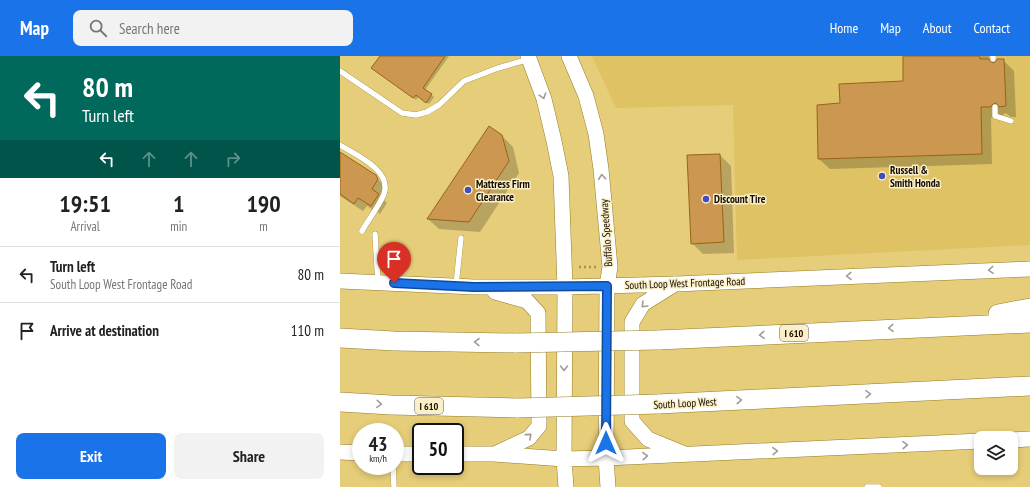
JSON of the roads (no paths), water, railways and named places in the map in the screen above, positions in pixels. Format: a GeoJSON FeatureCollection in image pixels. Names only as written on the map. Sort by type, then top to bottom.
{"type":"FeatureCollection","features":[{"type":"Feature","properties":{"kind":"highway"},"geometry":{"type":"LineString","coordinates":[[930,326],[1030,308]]}},
{"type":"Feature","properties":{"kind":"highway","name":"I 610"},"geometry":{"type":"LineString","coordinates":[[340,338],[394,341],[516,343],[658,340],[930,326],[1030,323]]}},
{"type":"Feature","properties":{"kind":"highway","name":"South Loop West"},"geometry":{"type":"LineString","coordinates":[[340,402],[391,405],[518,408],[658,404],[1030,386]]}},
{"type":"Feature","properties":{"kind":"highway"},"geometry":{"type":"LineString","coordinates":[[896,392],[1030,396]]}},
{"type":"Feature","properties":{"kind":"main road","name":"Buffalo Speedway"},"geometry":{"type":"LineString","coordinates":[[569,56],[586,96],[596,134],[601,170],[610,267],[607,286],[606,458],[608,487]]}},
{"type":"Feature","properties":{"kind":"main road"},"geometry":{"type":"LineString","coordinates":[[531,57],[544,100],[561,176],[565,287],[564,459],[566,487]]}},
{"type":"Feature","properties":{"kind":"main road","name":"South Loop West Frontage Road"},"geometry":{"type":"LineString","coordinates":[[340,281],[474,287],[565,287],[676,284],[1030,269]]}},
{"type":"Feature","properties":{"kind":"main road"},"geometry":{"type":"LineString","coordinates":[[676,284],[643,304],[632,322],[632,421],[648,439],[685,455]]}},
{"type":"Feature","properties":{"kind":"main road"},"geometry":{"type":"LineString","coordinates":[[474,287],[527,301],[538,314],[539,426],[529,438],[494,454]]}},
{"type":"Feature","properties":{"kind":"main road"},"geometry":{"type":"LineString","coordinates":[[1018,440],[1030,439]]}},
{"type":"Feature","properties":{"kind":"main road"},"geometry":{"type":"LineString","coordinates":[[464,454],[494,454],[564,459],[606,458],[974,441]]}},
{"type":"Feature","properties":{"kind":"main road"},"geometry":{"type":"LineString","coordinates":[[340,452],[352,453]]}},
{"type":"Feature","properties":{"kind":"lane"},"geometry":{"type":"LineString","coordinates":[[340,71],[402,113],[416,115],[427,112],[439,105],[464,81],[531,57]]}},
{"type":"Feature","properties":{"kind":"lane"},"geometry":{"type":"LineString","coordinates":[[995,107],[995,116],[1011,121]]}},
{"type":"Feature","properties":{"kind":"lane"},"geometry":{"type":"LineString","coordinates":[[340,145],[376,168],[383,176],[386,185],[383,194],[362,231]]}},
{"type":"Feature","properties":{"kind":"lane"},"geometry":{"type":"LineString","coordinates":[[374,234],[378,283]]}},
{"type":"Feature","properties":{"kind":"lane"},"geometry":{"type":"LineString","coordinates":[[456,286],[461,238]]}},
{"type":"Feature","properties":{"kind":"lane"},"geometry":{"type":"LineString","coordinates":[[393,475],[394,487]]}},
{"type":"Feature","properties":{"kind":"lane"},"geometry":{"type":"LineString","coordinates":[[867,487],[879,487]]}},
{"type":"Feature","properties":{"kind":"place","name":"Russell & Smith Honda"},"geometry":{"type":"Point","coordinates":[882,176]}},
{"type":"Feature","properties":{"kind":"place","name":"Mattress Firm Clearance"},"geometry":{"type":"Point","coordinates":[468,190]}},
{"type":"Feature","properties":{"kind":"place","name":"Discount Tire"},"geometry":{"type":"Point","coordinates":[706,199]}}]}
